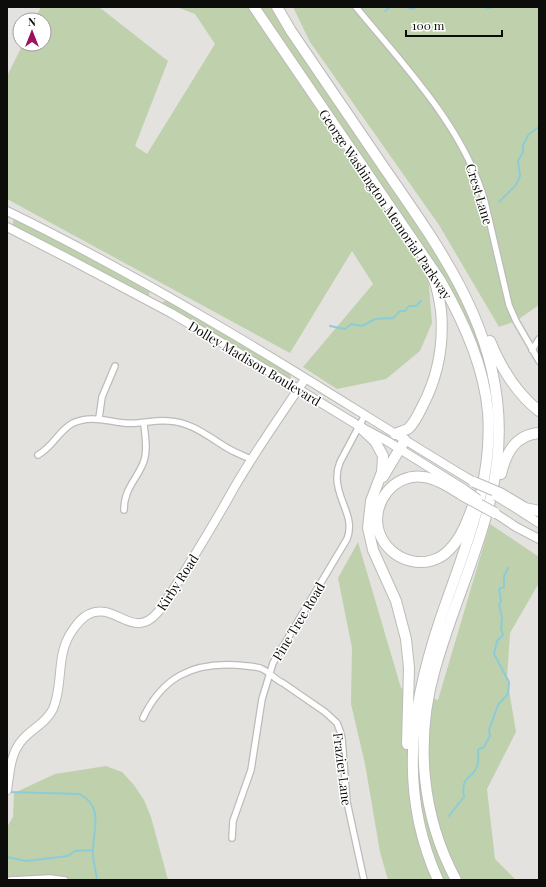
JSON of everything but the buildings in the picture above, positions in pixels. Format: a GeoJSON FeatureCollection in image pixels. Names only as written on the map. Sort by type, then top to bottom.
{"type":"FeatureCollection","features":[{"type":"Feature","properties":{"kind":"highway","name":"George Washington Memorial Parkway"},"geometry":{"type":"LineString","coordinates":[[254,7],[440,280],[471,344],[485,392],[488,419],[487,455],[484,480],[472,529],[438,624],[427,662],[418,696],[414,728],[413,754],[417,818],[423,841],[438,880]]}},
{"type":"Feature","properties":{"kind":"highway","name":"George Washington Memorial Parkway"},"geometry":{"type":"LineString","coordinates":[[277,7],[295,37],[428,231],[455,276],[471,309],[482,337],[489,358],[495,386],[499,422],[498,457],[495,480],[482,533],[441,646],[434,670],[426,706],[424,729],[423,763],[428,799],[440,843],[456,880]]}},
{"type":"Feature","properties":{"kind":"highway"},"geometry":{"type":"LineString","coordinates":[[395,434],[408,429],[417,417],[430,392],[436,376],[441,351],[442,325],[439,298],[436,286],[420,250]]}},
{"type":"Feature","properties":{"kind":"highway"},"geometry":{"type":"LineString","coordinates":[[471,309],[487,335],[506,374],[520,392],[539,411]]}},
{"type":"Feature","properties":{"kind":"highway"},"geometry":{"type":"LineString","coordinates":[[359,426],[375,441],[382,456],[382,472],[369,512],[369,533],[375,556],[396,601],[406,639],[409,668],[407,758],[411,794],[417,818]]}},
{"type":"Feature","properties":{"kind":"highway"},"geometry":{"type":"LineString","coordinates":[[482,533],[498,489],[504,463],[510,449],[516,442],[523,438],[539,433]]}},
{"type":"Feature","properties":{"kind":"highway"},"geometry":{"type":"LineString","coordinates":[[377,487],[403,445]]}},
{"type":"Feature","properties":{"kind":"highway"},"geometry":{"type":"LineString","coordinates":[[484,480],[457,540],[449,551],[440,557],[426,562],[415,562],[408,560],[397,556],[382,539],[378,525],[379,507],[387,492],[399,482],[410,477],[424,476],[439,481],[463,492],[495,513]]}},
{"type":"Feature","properties":{"kind":"highway"},"geometry":{"type":"LineString","coordinates":[[470,480],[500,493],[509,502],[539,511]]}},
{"type":"Feature","properties":{"kind":"main road","name":"Dolley Madison Boulevard"},"geometry":{"type":"LineString","coordinates":[[7,212],[51,233],[160,292],[244,340],[395,434],[403,445],[463,492]]}},
{"type":"Feature","properties":{"kind":"main road","name":"Dolley Madison Boulevard"},"geometry":{"type":"LineString","coordinates":[[7,227],[154,304],[359,426],[403,445],[470,480]]}},
{"type":"Feature","properties":{"kind":"main road"},"geometry":{"type":"LineString","coordinates":[[154,304],[160,292]]}},
{"type":"Feature","properties":{"kind":"main road","name":"Kirby Road"},"geometry":{"type":"LineString","coordinates":[[7,787],[11,762],[16,748],[24,738],[44,721],[52,710],[56,701],[62,654],[67,640],[74,628],[82,619],[95,612],[108,612],[135,623],[147,621],[162,608],[251,459],[275,421],[305,379]]}},
{"type":"Feature","properties":{"kind":"main road"},"geometry":{"type":"LineString","coordinates":[[509,502],[539,523]]}},
{"type":"Feature","properties":{"kind":"main road"},"geometry":{"type":"LineString","coordinates":[[495,513],[539,539]]}},
{"type":"Feature","properties":{"kind":"street","name":"Crest Lane"},"geometry":{"type":"LineString","coordinates":[[356,7],[430,99],[464,148],[481,187],[509,305],[516,321],[539,361]]}},
{"type":"Feature","properties":{"kind":"street"},"geometry":{"type":"LineString","coordinates":[[532,350],[539,339]]}},
{"type":"Feature","properties":{"kind":"street"},"geometry":{"type":"LineString","coordinates":[[99,418],[102,397],[115,366]]}},
{"type":"Feature","properties":{"kind":"street","name":"Pine Tree Road"},"geometry":{"type":"LineString","coordinates":[[232,838],[233,821],[251,770],[262,699],[273,663],[350,533],[350,521],[337,486],[337,478],[340,462],[365,416]]}},
{"type":"Feature","properties":{"kind":"street"},"geometry":{"type":"LineString","coordinates":[[38,456],[46,451],[58,436],[72,424],[90,418],[99,418],[119,423],[144,424],[168,421],[187,425],[251,459]]}},
{"type":"Feature","properties":{"kind":"street"},"geometry":{"type":"LineString","coordinates":[[124,510],[126,495],[141,468],[144,459],[146,440],[144,424]]}},
{"type":"Feature","properties":{"kind":"street","name":"Frazier Lane"},"geometry":{"type":"LineString","coordinates":[[143,718],[149,706],[163,688],[181,674],[213,665],[262,668],[325,712],[337,724],[342,738],[350,816],[364,880]]}},
{"type":"Feature","properties":{"kind":"street"},"geometry":{"type":"LineString","coordinates":[[10,880],[50,878],[65,880]]}},
{"type":"Feature","properties":{"kind":"green space"},"geometry":{"type":"Polygon","coordinates":[[[41,7],[99,7],[168,61],[135,146],[147,154],[215,44],[195,14],[177,7],[251,7],[328,127],[428,275],[432,323],[420,351],[386,379],[337,389],[303,367],[373,284],[352,251],[290,353],[7,199],[7,76],[19,52],[52,52],[52,12],[38,12],[41,7]]]}},
{"type":"Feature","properties":{"kind":"green space"},"geometry":{"type":"Polygon","coordinates":[[[258,7],[272,7],[438,253],[466,306],[485,355],[493,393],[489,394],[473,340],[258,7]]]}},
{"type":"Feature","properties":{"kind":"green space"},"geometry":{"type":"Polygon","coordinates":[[[293,7],[539,7],[539,305],[516,321],[499,327],[439,225],[310,42],[293,7]]]}},
{"type":"Feature","properties":{"kind":"green space"},"geometry":{"type":"Polygon","coordinates":[[[14,219],[150,290],[149,296],[146,297],[12,226],[14,219]]]}},
{"type":"Feature","properties":{"kind":"green space"},"geometry":{"type":"Polygon","coordinates":[[[164,301],[168,301],[202,320],[284,370],[290,374],[291,379],[289,380],[162,304],[164,301]]]}},
{"type":"Feature","properties":{"kind":"green space"},"geometry":{"type":"Polygon","coordinates":[[[490,524],[539,557],[539,583],[510,633],[507,678],[516,732],[487,789],[495,859],[516,880],[388,880],[380,852],[365,764],[351,704],[352,648],[338,578],[358,542],[401,688],[438,700],[490,524]]]}},
{"type":"Feature","properties":{"kind":"green space"},"geometry":{"type":"Polygon","coordinates":[[[106,766],[122,772],[134,785],[144,800],[151,817],[168,880],[7,880],[7,827],[13,817],[14,793],[55,774],[106,766]]]}},
{"type":"Feature","properties":{"kind":"waterway"},"geometry":{"type":"LineString","coordinates":[[385,11],[390,7]]}},
{"type":"Feature","properties":{"kind":"waterway"},"geometry":{"type":"LineString","coordinates":[[408,7],[411,9],[417,7]]}},
{"type":"Feature","properties":{"kind":"waterway"},"geometry":{"type":"LineString","coordinates":[[486,7],[494,7]]}},
{"type":"Feature","properties":{"kind":"waterway"},"geometry":{"type":"LineString","coordinates":[[499,202],[516,185],[520,176],[518,161],[523,152],[523,145],[529,134],[539,127]]}},
{"type":"Feature","properties":{"kind":"waterway"},"geometry":{"type":"LineString","coordinates":[[330,326],[345,329],[351,324],[362,326],[375,319],[393,318],[400,311],[405,311],[409,306],[416,306],[421,301]]}},
{"type":"Feature","properties":{"kind":"waterway"},"geometry":{"type":"LineString","coordinates":[[449,816],[464,797],[464,784],[476,768],[478,763],[478,750],[484,747],[490,736],[489,730],[498,705],[508,694],[509,682],[494,654],[497,641],[503,635],[501,629],[502,617],[499,605],[501,601],[499,589],[504,587],[504,576],[508,568]]}},
{"type":"Feature","properties":{"kind":"waterway"},"geometry":{"type":"LineString","coordinates":[[8,792],[80,794],[87,799],[92,805],[96,818],[93,853],[97,880]]}},
{"type":"Feature","properties":{"kind":"waterway"},"geometry":{"type":"LineString","coordinates":[[7,857],[26,861],[68,856],[75,851],[93,850]]}}]}
